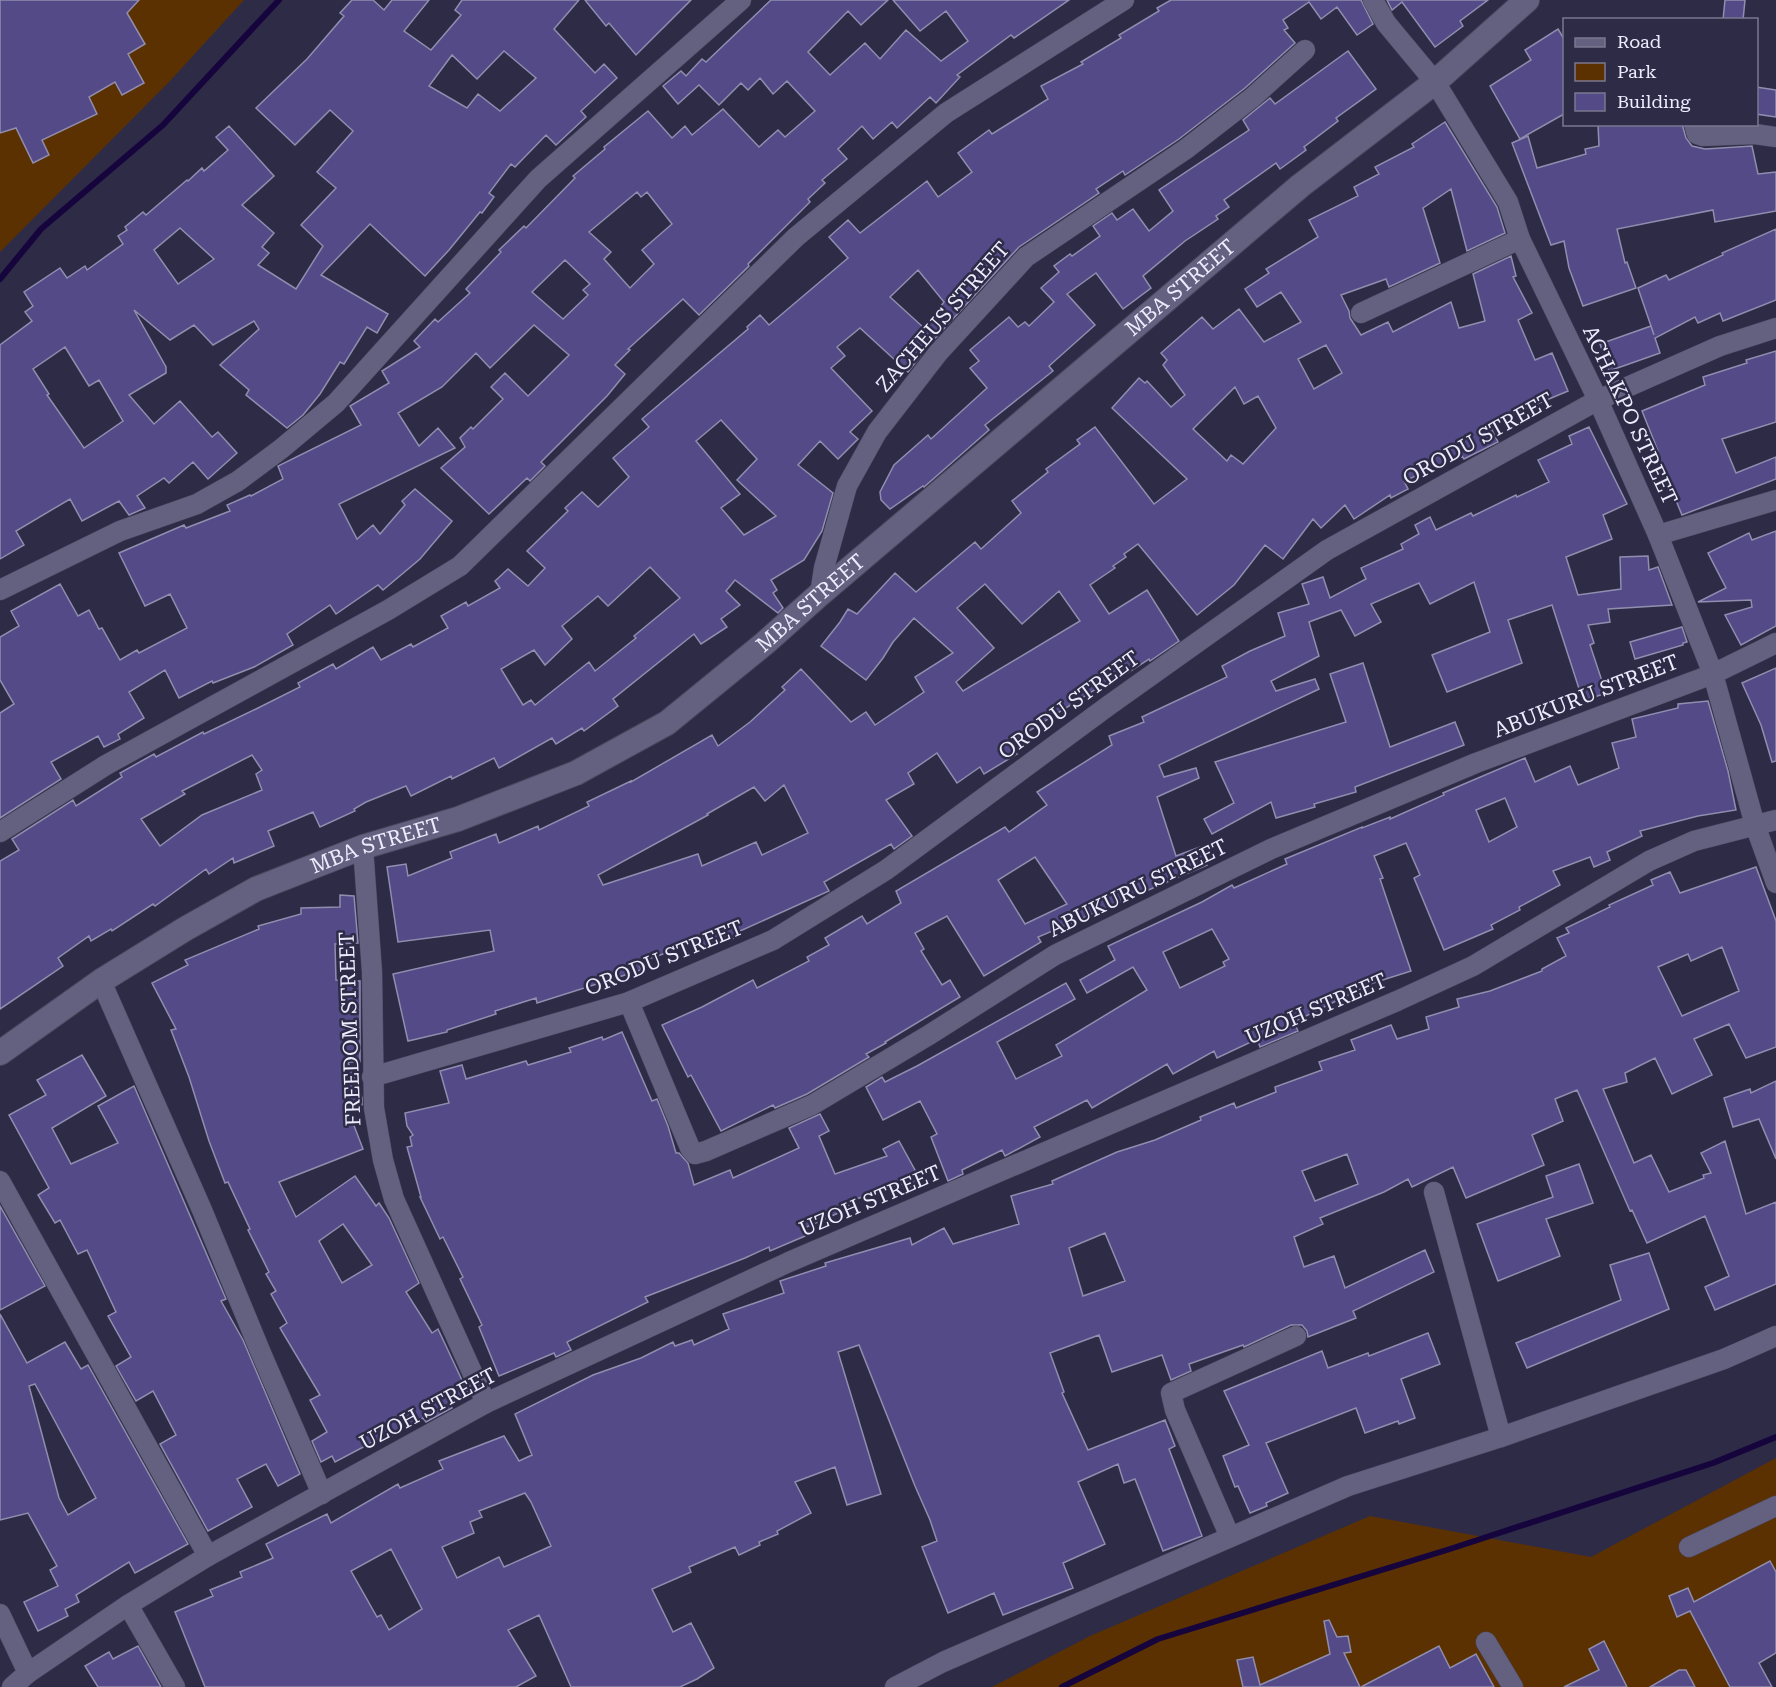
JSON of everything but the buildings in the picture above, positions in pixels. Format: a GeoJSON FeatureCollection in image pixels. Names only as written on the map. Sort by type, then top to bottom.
{"type":"FeatureCollection","features":[{"type":"Feature","properties":{"kind":"street"},"geometry":{"type":"LineString","coordinates":[[0,590],[120,531],[196,504],[238,481],[281,449],[336,404],[538,179],[741,0]]}},
{"type":"Feature","properties":{"kind":"street"},"geometry":{"type":"LineString","coordinates":[[0,832],[106,765],[388,610],[460,566],[796,237],[946,113],[1124,0]]}},
{"type":"Feature","properties":{"kind":"street","name":"ACHAKPO STREET"},"geometry":{"type":"LineString","coordinates":[[1373,0],[1386,22],[1435,82],[1508,202],[1520,239],[1598,400],[1658,535],[1713,674],[1755,825],[1776,883]]}},
{"type":"Feature","properties":{"kind":"street","name":"MBA STREET"},"geometry":{"type":"LineString","coordinates":[[0,1053],[100,981],[184,929],[256,889],[363,848],[458,819],[576,772],[667,723],[765,644],[820,594],[1300,186],[1435,82],[1527,0]]}},
{"type":"Feature","properties":{"kind":"street","name":"ZACHEUS STREET"},"geometry":{"type":"LineString","coordinates":[[820,594],[824,568],[847,486],[877,432],[938,354],[1026,257],[1186,148],[1253,97],[1305,50]]}},
{"type":"Feature","properties":{"kind":"street"},"geometry":{"type":"LineString","coordinates":[[1695,126],[1697,134],[1703,136],[1755,134],[1776,137]]}},
{"type":"Feature","properties":{"kind":"street"},"geometry":{"type":"LineString","coordinates":[[1361,313],[1520,239]]}},
{"type":"Feature","properties":{"kind":"street","name":"ORODU STREET"},"geometry":{"type":"LineString","coordinates":[[372,1077],[629,1002],[773,940],[886,870],[1108,705],[1327,550],[1598,400],[1720,346],[1776,328]]}},
{"type":"Feature","properties":{"kind":"street"},"geometry":{"type":"LineString","coordinates":[[1658,535],[1776,500]]}},
{"type":"Feature","properties":{"kind":"street","name":"ABUKURU STREET"},"geometry":{"type":"LineString","coordinates":[[629,1002],[690,1148],[695,1154],[706,1151],[812,1105],[929,1035],[1055,955],[1271,849],[1476,763],[1713,674],[1776,643]]}},
{"type":"Feature","properties":{"kind":"street","name":"UZOH STREET"},"geometry":{"type":"LineString","coordinates":[[12,1687],[28,1673],[128,1605],[208,1556],[486,1403],[789,1262],[1462,971],[1649,861],[1694,841],[1776,820]]}},
{"type":"Feature","properties":{"kind":"street","name":"FREEDOM STREET"},"geometry":{"type":"LineString","coordinates":[[363,848],[372,972],[372,1077],[374,1108],[383,1160],[394,1199],[486,1403]]}},
{"type":"Feature","properties":{"kind":"street"},"geometry":{"type":"LineString","coordinates":[[100,981],[202,1210],[322,1494]]}},
{"type":"Feature","properties":{"kind":"street"},"geometry":{"type":"LineString","coordinates":[[0,1181],[208,1556]]}},
{"type":"Feature","properties":{"kind":"street"},"geometry":{"type":"LineString","coordinates":[[1434,1192],[1501,1437]]}},
{"type":"Feature","properties":{"kind":"street"},"geometry":{"type":"LineString","coordinates":[[1230,1537],[1175,1410],[1172,1393],[1296,1336]]}},
{"type":"Feature","properties":{"kind":"street"},"geometry":{"type":"LineString","coordinates":[[895,1687],[943,1662],[1348,1486],[1501,1437],[1724,1359],[1776,1336]]}},
{"type":"Feature","properties":{"kind":"street"},"geometry":{"type":"LineString","coordinates":[[1689,1547],[1776,1506]]}},
{"type":"Feature","properties":{"kind":"street"},"geometry":{"type":"LineString","coordinates":[[128,1605],[175,1687]]}},
{"type":"Feature","properties":{"kind":"street"},"geometry":{"type":"LineString","coordinates":[[0,1614],[28,1673]]}},
{"type":"Feature","properties":{"kind":"street"},"geometry":{"type":"LineString","coordinates":[[1486,1642],[1513,1687]]}},
{"type":"Feature","properties":{"kind":"green space"},"geometry":{"type":"Polygon","coordinates":[[[0,0],[244,0],[169,82],[0,252],[0,0]]]}},
{"type":"Feature","properties":{"kind":"green space"},"geometry":{"type":"Polygon","coordinates":[[[1776,1458],[1776,1643],[1731,1687],[992,1687],[1090,1636],[1370,1516],[1591,1557],[1776,1458]]]}},
{"type":"Feature","properties":{"kind":"waterway"},"geometry":{"type":"LineString","coordinates":[[0,279],[41,229],[163,125],[279,0]]}},
{"type":"Feature","properties":{"kind":"waterway"},"geometry":{"type":"LineString","coordinates":[[1062,1687],[1158,1639],[1450,1549],[1713,1463],[1776,1437]]}}]}
